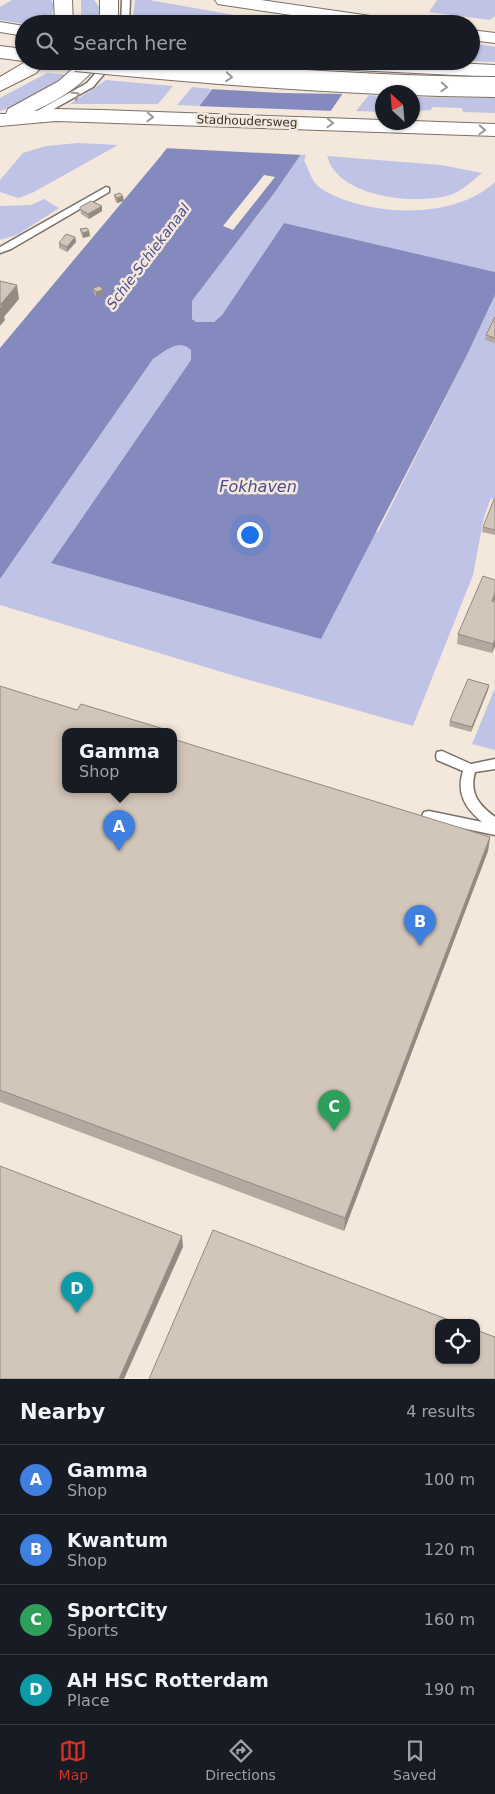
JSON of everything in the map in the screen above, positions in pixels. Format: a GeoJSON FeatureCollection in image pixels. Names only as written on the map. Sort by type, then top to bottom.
{"type":"FeatureCollection","features":[{"type":"Feature","properties":{"kind":"main road"},"geometry":{"type":"LineString","coordinates":[[63,0],[65,15]]}},
{"type":"Feature","properties":{"kind":"main road"},"geometry":{"type":"LineString","coordinates":[[108,0],[109,15]]}},
{"type":"Feature","properties":{"kind":"main road"},"geometry":{"type":"LineString","coordinates":[[224,0],[328,15]]}},
{"type":"Feature","properties":{"kind":"main road"},"geometry":{"type":"LineString","coordinates":[[0,27],[15,29]]}},
{"type":"Feature","properties":{"kind":"main road"},"geometry":{"type":"LineString","coordinates":[[480,36],[495,38]]}},
{"type":"Feature","properties":{"kind":"main road"},"geometry":{"type":"LineString","coordinates":[[0,52],[15,54]]}},
{"type":"Feature","properties":{"kind":"main road"},"geometry":{"type":"LineString","coordinates":[[0,85],[27,70]]}},
{"type":"Feature","properties":{"kind":"main road"},"geometry":{"type":"LineString","coordinates":[[0,120],[60,90],[73,81],[83,70]]}},
{"type":"Feature","properties":{"kind":"main road"},"geometry":{"type":"LineString","coordinates":[[169,70],[252,78],[442,87],[495,87]]}},
{"type":"Feature","properties":{"kind":"main road"},"geometry":{"type":"LineString","coordinates":[[475,70],[495,71]]}},
{"type":"Feature","properties":{"kind":"main road","name":"Stadhoudersweg"},"geometry":{"type":"LineString","coordinates":[[0,120],[56,115],[495,130]]}},
{"type":"Feature","properties":{"kind":"lane"},"geometry":{"type":"LineString","coordinates":[[125,15],[126,0]]}},
{"type":"Feature","properties":{"kind":"lane"},"geometry":{"type":"LineString","coordinates":[[33,117],[90,85],[103,70]]}},
{"type":"Feature","properties":{"kind":"lane"},"geometry":{"type":"LineString","coordinates":[[0,250],[106,190]]}},
{"type":"Feature","properties":{"kind":"lane"},"geometry":{"type":"LineString","coordinates":[[442,756],[470,769],[495,764]]}},
{"type":"Feature","properties":{"kind":"lane"},"geometry":{"type":"LineString","coordinates":[[470,769],[464,783],[468,798],[476,810],[495,825]]}},
{"type":"Feature","properties":{"kind":"lane"},"geometry":{"type":"LineString","coordinates":[[429,816],[495,830]]}},
{"type":"Feature","properties":{"kind":"shaded area"},"geometry":{"type":"Polygon","coordinates":[[[12,0],[51,0],[54,5],[52,15],[15,15],[15,22],[0,20],[0,7],[12,0]]]}},
{"type":"Feature","properties":{"kind":"shaded area"},"geometry":{"type":"Polygon","coordinates":[[[81,0],[94,0],[100,8],[99,15],[81,15],[81,0]]]}},
{"type":"Feature","properties":{"kind":"shaded area"},"geometry":{"type":"Polygon","coordinates":[[[135,0],[149,0],[234,15],[133,15],[135,0]]]}},
{"type":"Feature","properties":{"kind":"shaded area"},"geometry":{"type":"Polygon","coordinates":[[[437,0],[495,0],[495,16],[490,20],[480,19],[480,15],[452,15],[429,12],[437,0]]]}},
{"type":"Feature","properties":{"kind":"shaded area"},"geometry":{"type":"Polygon","coordinates":[[[480,44],[495,47],[495,62],[480,62],[480,44]]]}},
{"type":"Feature","properties":{"kind":"shaded area"},"geometry":{"type":"Polygon","coordinates":[[[47,73],[73,75],[26,102],[0,111],[0,98],[47,73]]]}},
{"type":"Feature","properties":{"kind":"shaded area"},"geometry":{"type":"Polygon","coordinates":[[[106,80],[173,86],[158,104],[70,104],[106,80]]]}},
{"type":"Feature","properties":{"kind":"shaded area"},"geometry":{"type":"Polygon","coordinates":[[[192,87],[212,89],[199,106],[177,105],[192,87]]]}},
{"type":"Feature","properties":{"kind":"shaded area"},"geometry":{"type":"Polygon","coordinates":[[[369,95],[375,95],[375,112],[356,111],[369,95]]]}},
{"type":"Feature","properties":{"kind":"shaded area"},"geometry":{"type":"Polygon","coordinates":[[[420,97],[495,98],[495,113],[463,112],[462,108],[432,107],[431,110],[420,111],[420,97]]]}},
{"type":"Feature","properties":{"kind":"shaded area"},"geometry":{"type":"Polygon","coordinates":[[[78,143],[118,145],[32,193],[18,198],[0,192],[0,180],[23,153],[46,146],[78,143]]]}},
{"type":"Feature","properties":{"kind":"shaded area"},"geometry":{"type":"Polygon","coordinates":[[[301,154],[306,155],[304,160],[316,184],[321,189],[360,205],[380,208],[422,210],[442,207],[462,202],[495,182],[495,272],[284,223],[222,315],[214,322],[196,322],[192,319],[192,301],[275,192],[301,154]]]}},
{"type":"Feature","properties":{"kind":"shaded area"},"geometry":{"type":"Polygon","coordinates":[[[327,156],[441,165],[482,173],[463,188],[450,195],[437,198],[405,199],[372,193],[344,180],[331,166],[327,156]]]}},
{"type":"Feature","properties":{"kind":"shaded area"},"geometry":{"type":"Polygon","coordinates":[[[44,199],[59,208],[17,235],[0,240],[0,206],[31,205],[44,199]]]}},
{"type":"Feature","properties":{"kind":"shaded area"},"geometry":{"type":"Polygon","coordinates":[[[495,295],[495,500],[491,498],[484,517],[473,575],[413,726],[235,676],[0,605],[0,579],[153,359],[167,349],[177,345],[182,345],[191,350],[191,360],[51,563],[378,532],[495,295]]]}},
{"type":"Feature","properties":{"kind":"shaded area"},"geometry":{"type":"Polygon","coordinates":[[[495,688],[495,750],[472,744],[495,688]]]}},
{"type":"Feature","properties":{"kind":"water","name":"Fokhaven"},"geometry":{"type":"Polygon","coordinates":[[[227,70],[359,70],[275,192],[192,301],[192,319],[196,322],[214,322],[222,315],[284,223],[495,272],[495,295],[467,355],[321,639],[51,563],[191,360],[191,350],[182,345],[167,349],[153,359],[0,579],[0,348],[160,157],[227,70]]]}},
{"type":"Feature","properties":{"kind":"pier"},"geometry":{"type":"Polygon","coordinates":[[[278,0],[333,0],[403,11],[400,15],[266,15],[278,0]]]}},
{"type":"Feature","properties":{"kind":"pier"},"geometry":{"type":"Polygon","coordinates":[[[251,70],[362,70],[357,78],[251,70]]]}},
{"type":"Feature","properties":{"kind":"pier"},"geometry":{"type":"Polygon","coordinates":[[[222,72],[356,78],[346,94],[209,89],[222,72]]]}},
{"type":"Feature","properties":{"kind":"pier"},"geometry":{"type":"Polygon","coordinates":[[[196,106],[334,111],[303,155],[164,148],[196,106]]]}},
{"type":"Feature","properties":{"kind":"pier"},"geometry":{"type":"Polygon","coordinates":[[[264,175],[275,177],[233,230],[223,226],[264,175]]]}},
{"type":"Feature","properties":{"kind":"building"},"geometry":{"type":"Polygon","coordinates":[[[120,193],[123,196],[117,198],[114,195],[120,193]]]}},
{"type":"Feature","properties":{"kind":"building"},"geometry":{"type":"Polygon","coordinates":[[[91,201],[102,206],[88,214],[80,209],[80,207],[91,201]]]}},
{"type":"Feature","properties":{"kind":"building"},"geometry":{"type":"Polygon","coordinates":[[[87,228],[89,231],[83,233],[80,229],[87,228]]]}},
{"type":"Feature","properties":{"kind":"building"},"geometry":{"type":"Polygon","coordinates":[[[66,234],[75,237],[67,247],[59,243],[66,234]]]}},
{"type":"Feature","properties":{"kind":"building"},"geometry":{"type":"Polygon","coordinates":[[[0,281],[17,285],[0,305],[0,281]]]}},
{"type":"Feature","properties":{"kind":"building"},"geometry":{"type":"Polygon","coordinates":[[[100,286],[103,290],[96,292],[93,288],[100,286]]]}},
{"type":"Feature","properties":{"kind":"building"},"geometry":{"type":"Polygon","coordinates":[[[495,317],[495,338],[486,335],[495,317]]]}},
{"type":"Feature","properties":{"kind":"building"},"geometry":{"type":"Polygon","coordinates":[[[495,499],[495,530],[483,527],[495,499]]]}},
{"type":"Feature","properties":{"kind":"building"},"geometry":{"type":"Polygon","coordinates":[[[483,576],[495,580],[495,593],[492,601],[495,602],[495,640],[493,644],[458,634],[483,576]]]}},
{"type":"Feature","properties":{"kind":"building"},"geometry":{"type":"Polygon","coordinates":[[[468,679],[489,685],[472,727],[450,721],[468,679]]]}},
{"type":"Feature","properties":{"kind":"building"},"geometry":{"type":"Polygon","coordinates":[[[0,686],[77,710],[81,704],[161,728],[62,728],[62,793],[177,793],[177,740],[490,837],[345,1218],[0,1090],[0,686]]]}},
{"type":"Feature","properties":{"kind":"building"},"geometry":{"type":"Polygon","coordinates":[[[0,1166],[182,1236],[119,1379],[0,1379],[0,1166]]]}},
{"type":"Feature","properties":{"kind":"building"},"geometry":{"type":"Polygon","coordinates":[[[213,1230],[447,1319],[435,1319],[435,1364],[480,1364],[480,1331],[495,1337],[495,1379],[149,1379],[213,1230]]]}},
{"type":"Feature","properties":{"kind":"place","name":"Gamma"},"geometry":{"type":"Point","coordinates":[119,851]}},
{"type":"Feature","properties":{"kind":"place","name":"Kwantum"},"geometry":{"type":"Point","coordinates":[420,946]}},
{"type":"Feature","properties":{"kind":"place","name":"SportCity"},"geometry":{"type":"Point","coordinates":[334,1131]}},
{"type":"Feature","properties":{"kind":"place","name":"AH HSC Rotterdam"},"geometry":{"type":"Point","coordinates":[77,1313]}},
{"type":"Feature","properties":{"kind":"water label","name":"Schie-Schiekanaal"},"geometry":{"type":"Point","coordinates":[148,256]}}]}
